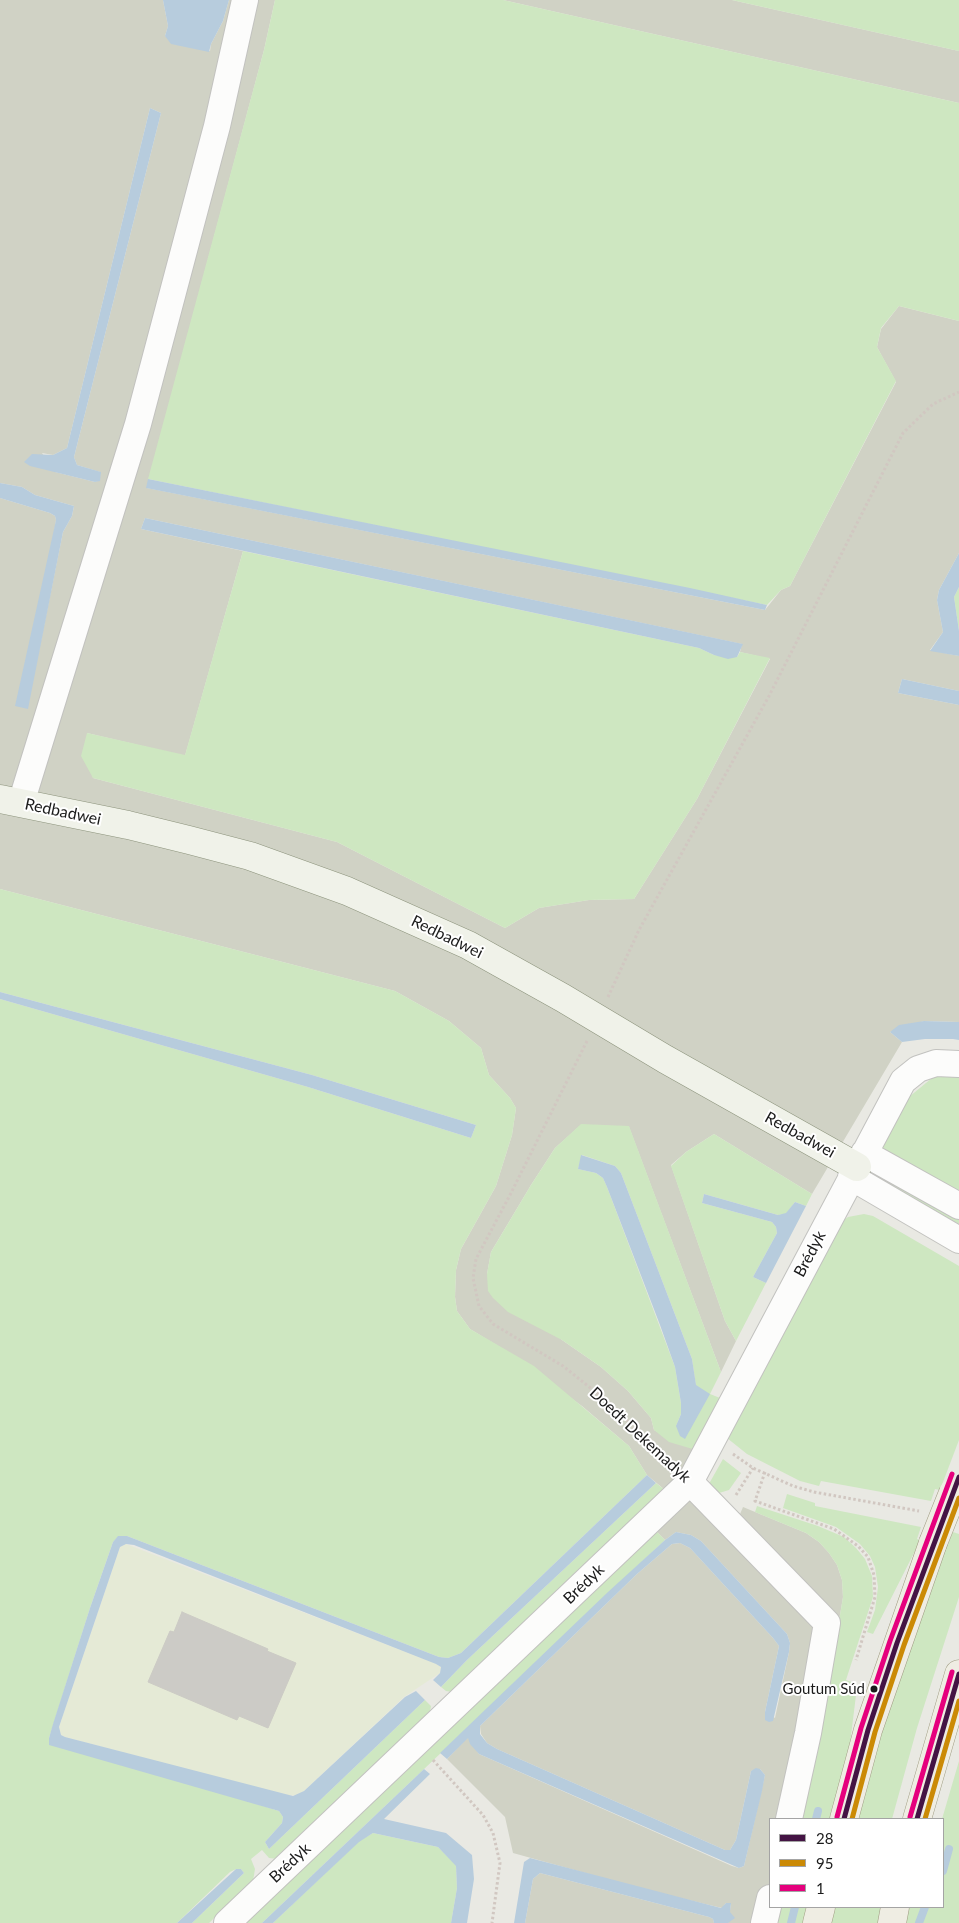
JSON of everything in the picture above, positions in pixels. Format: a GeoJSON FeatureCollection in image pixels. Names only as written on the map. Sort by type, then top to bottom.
{"type":"FeatureCollection","features":[{"type":"Feature","properties":{"kind":"main road"},"geometry":{"type":"LineString","coordinates":[[844,1818],[868,1730],[933,1542],[956,1485]]}},
{"type":"Feature","properties":{"kind":"main road"},"geometry":{"type":"LineString","coordinates":[[917,1818],[959,1674]]}},
{"type":"Feature","properties":{"kind":"main road"},"geometry":{"type":"LineString","coordinates":[[817,1923],[821,1908]]}},
{"type":"Feature","properties":{"kind":"main road"},"geometry":{"type":"LineString","coordinates":[[892,1923],[895,1908]]}},
{"type":"Feature","properties":{"kind":"street"},"geometry":{"type":"LineString","coordinates":[[10,801],[138,424],[217,126],[245,0]]}},
{"type":"Feature","properties":{"kind":"street","name":"Redbadwei"},"geometry":{"type":"LineString","coordinates":[[10,801],[128,825],[250,856],[347,891],[468,945],[664,1059],[857,1166],[959,1240]]}},
{"type":"Feature","properties":{"kind":"street","name":"Brédyk"},"geometry":{"type":"LineString","coordinates":[[227,1923],[690,1482],[903,1081],[918,1069],[936,1063],[959,1064]]}},
{"type":"Feature","properties":{"kind":"street","name":"Redbadwei"},"geometry":{"type":"LineString","coordinates":[[857,1166],[959,1206]]}},
{"type":"Feature","properties":{"kind":"street","name":"Doedt Dekemadyk"},"geometry":{"type":"LineString","coordinates":[[690,1482],[827,1623],[813,1705],[789,1818]]}},
{"type":"Feature","properties":{"kind":"street"},"geometry":{"type":"LineString","coordinates":[[764,1923],[769,1902]]}},
{"type":"Feature","properties":{"kind":"path","name":"Doedt Dekemadyk"},"geometry":{"type":"LineString","coordinates":[[690,1482],[658,1455],[618,1410],[563,1366],[494,1324],[478,1306],[473,1278],[476,1259],[598,1019],[639,930],[769,696],[903,433],[933,404],[959,392]]}},
{"type":"Feature","properties":{"kind":"path"},"geometry":{"type":"LineString","coordinates":[[753,1468],[793,1486],[814,1492],[925,1512]]}},
{"type":"Feature","properties":{"kind":"path"},"geometry":{"type":"LineString","coordinates":[[765,1472],[755,1502],[834,1529],[858,1546],[868,1557],[874,1576],[875,1598],[856,1660]]}},
{"type":"Feature","properties":{"kind":"path"},"geometry":{"type":"LineString","coordinates":[[417,1743],[483,1815],[493,1833],[500,1863],[492,1923]]}},
{"type":"Feature","properties":{"kind":"shaded area"},"geometry":{"type":"Polygon","coordinates":[[[0,0],[163,0],[168,26],[165,36],[210,51],[211,44],[223,21],[229,0],[275,0],[264,50],[147,488],[765,610],[781,590],[790,586],[896,382],[877,347],[881,329],[899,306],[959,321],[959,553],[939,590],[937,600],[943,632],[930,650],[959,656],[959,691],[902,679],[898,693],[959,705],[959,1022],[924,1021],[890,1032],[902,1042],[812,1194],[714,1134],[686,1152],[671,1165],[725,1321],[736,1341],[721,1372],[629,1127],[581,1125],[555,1148],[491,1252],[487,1274],[562,1340],[601,1367],[628,1391],[651,1418],[654,1430],[696,1450],[680,1474],[665,1490],[647,1475],[629,1446],[582,1406],[498,1346],[470,1329],[457,1311],[455,1297],[456,1270],[461,1249],[496,1186],[512,1135],[516,1108],[510,1098],[489,1075],[481,1048],[449,1021],[395,991],[0,889],[0,498],[50,513],[55,516],[56,520],[27,709],[63,532],[72,516],[74,506],[35,495],[22,487],[0,483],[0,0]],[[150,108],[67,448],[53,455],[42,453],[55,472],[95,482],[100,480],[100,472],[77,465],[74,457],[161,113],[150,108]],[[145,518],[141,529],[243,551],[185,756],[87,733],[93,778],[337,842],[505,928],[539,908],[589,900],[634,899],[697,799],[770,659],[740,652],[742,644],[145,518]]]}},
{"type":"Feature","properties":{"kind":"shaded area"},"geometry":{"type":"Polygon","coordinates":[[[503,0],[732,0],[959,51],[959,103],[503,0]]]}},
{"type":"Feature","properties":{"kind":"shaded area"},"geometry":{"type":"Polygon","coordinates":[[[687,1496],[738,1519],[743,1507],[806,1533],[819,1542],[837,1565],[842,1580],[843,1597],[840,1615],[798,1818],[769,1818],[769,1908],[774,1923],[728,1923],[731,1904],[726,1903],[722,1908],[643,1889],[513,1853],[505,1817],[447,1759],[468,1737],[479,1754],[732,1866],[739,1868],[744,1866],[765,1775],[760,1769],[751,1771],[736,1840],[730,1850],[725,1850],[497,1749],[487,1743],[481,1734],[480,1726],[637,1574],[672,1544],[680,1543],[690,1548],[779,1646],[765,1712],[775,1718],[789,1652],[790,1643],[787,1634],[701,1541],[691,1535],[676,1532],[665,1540],[655,1530],[687,1496]]]}},
{"type":"Feature","properties":{"kind":"shaded area"},"geometry":{"type":"Polygon","coordinates":[[[540,1873],[709,1917],[713,1919],[714,1923],[525,1923],[533,1879],[540,1873]]]}},
{"type":"Feature","properties":{"kind":"green space"},"geometry":{"type":"Polygon","coordinates":[[[275,0],[503,0],[959,103],[959,321],[899,306],[881,328],[877,347],[896,381],[790,586],[781,590],[767,605],[148,479],[264,50],[275,0]]]}},
{"type":"Feature","properties":{"kind":"green space"},"geometry":{"type":"Polygon","coordinates":[[[732,0],[959,0],[959,51],[732,0]]]}},
{"type":"Feature","properties":{"kind":"green space"},"geometry":{"type":"Polygon","coordinates":[[[243,551],[699,648],[714,655],[737,657],[740,652],[770,658],[697,799],[634,899],[589,900],[539,908],[505,928],[337,842],[93,778],[81,756],[87,733],[185,755],[243,551]]]}},
{"type":"Feature","properties":{"kind":"green space"},"geometry":{"type":"Polygon","coordinates":[[[959,587],[959,631],[954,597],[959,587]]]}},
{"type":"Feature","properties":{"kind":"green space"},"geometry":{"type":"Polygon","coordinates":[[[0,889],[395,991],[449,1021],[481,1048],[489,1075],[510,1098],[516,1108],[512,1135],[496,1186],[461,1249],[456,1270],[455,1297],[457,1311],[470,1329],[534,1366],[629,1446],[647,1475],[461,1653],[448,1658],[439,1657],[127,1536],[118,1537],[113,1542],[49,1738],[279,1811],[283,1817],[282,1823],[265,1842],[269,1849],[425,1700],[431,1706],[430,1712],[278,1859],[269,1858],[262,1850],[251,1859],[255,1869],[253,1881],[209,1923],[192,1923],[244,1873],[241,1869],[230,1872],[177,1923],[0,1923],[0,999],[308,1087],[471,1138],[476,1125],[312,1075],[0,992],[0,889]]]}},
{"type":"Feature","properties":{"kind":"green space"},"geometry":{"type":"Polygon","coordinates":[[[945,1075],[959,1075],[959,1197],[877,1152],[909,1097],[932,1078],[945,1075]]]}},
{"type":"Feature","properties":{"kind":"green space"},"geometry":{"type":"Polygon","coordinates":[[[581,1124],[629,1126],[721,1372],[710,1394],[725,1400],[696,1450],[669,1442],[654,1430],[651,1418],[628,1391],[601,1367],[562,1340],[508,1312],[488,1291],[487,1274],[491,1252],[555,1148],[581,1124]],[[582,1155],[578,1169],[596,1173],[603,1178],[607,1187],[675,1367],[681,1403],[681,1414],[676,1426],[696,1386],[692,1359],[621,1173],[615,1166],[582,1155]]]}},
{"type":"Feature","properties":{"kind":"green space"},"geometry":{"type":"Polygon","coordinates":[[[714,1134],[812,1194],[806,1206],[795,1202],[786,1214],[778,1215],[704,1194],[702,1203],[772,1222],[776,1227],[777,1233],[753,1277],[766,1283],[736,1341],[725,1321],[671,1166],[686,1152],[714,1134]]]}},
{"type":"Feature","properties":{"kind":"green space"},"geometry":{"type":"Polygon","coordinates":[[[878,1169],[959,1214],[959,1224],[876,1177],[878,1169]]]}},
{"type":"Feature","properties":{"kind":"green space"},"geometry":{"type":"Polygon","coordinates":[[[864,1214],[873,1216],[959,1266],[959,1440],[940,1490],[935,1489],[931,1501],[821,1481],[819,1486],[800,1481],[747,1454],[727,1438],[841,1222],[848,1217],[864,1214]]]}},
{"type":"Feature","properties":{"kind":"green space"},"geometry":{"type":"Polygon","coordinates":[[[723,1459],[741,1473],[729,1490],[719,1493],[710,1486],[710,1482],[723,1459]]]}},
{"type":"Feature","properties":{"kind":"green space"},"geometry":{"type":"Polygon","coordinates":[[[656,1483],[665,1490],[452,1692],[446,1691],[441,1687],[467,1660],[656,1483]]]}},
{"type":"Feature","properties":{"kind":"green space"},"geometry":{"type":"Polygon","coordinates":[[[787,1494],[815,1503],[815,1506],[921,1527],[917,1539],[920,1540],[917,1547],[873,1634],[867,1632],[875,1610],[878,1587],[875,1567],[870,1556],[860,1544],[836,1527],[783,1508],[787,1494]]]}},
{"type":"Feature","properties":{"kind":"green space"},"geometry":{"type":"Polygon","coordinates":[[[757,1506],[818,1526],[844,1537],[865,1559],[872,1576],[873,1597],[846,1680],[857,1684],[857,1687],[849,1752],[830,1818],[798,1818],[840,1615],[843,1597],[842,1580],[837,1565],[819,1542],[806,1533],[755,1512],[757,1506]]]}},
{"type":"Feature","properties":{"kind":"green space"},"geometry":{"type":"Polygon","coordinates":[[[655,1530],[665,1540],[262,1923],[241,1923],[655,1530]]]}},
{"type":"Feature","properties":{"kind":"green space"},"geometry":{"type":"Polygon","coordinates":[[[953,1532],[959,1534],[959,1597],[917,1728],[892,1818],[857,1818],[881,1733],[946,1545],[948,1545],[953,1532]]]}},
{"type":"Feature","properties":{"kind":"green space"},"geometry":{"type":"Polygon","coordinates":[[[126,1544],[437,1664],[441,1667],[440,1673],[404,1697],[304,1791],[297,1795],[286,1796],[65,1737],[61,1735],[59,1727],[120,1547],[126,1544]]]}},
{"type":"Feature","properties":{"kind":"green space"},"geometry":{"type":"Polygon","coordinates":[[[959,1761],[959,1923],[904,1923],[909,1908],[944,1908],[944,1818],[942,1818],[959,1761]]]}},
{"type":"Feature","properties":{"kind":"green space"},"geometry":{"type":"Polygon","coordinates":[[[373,1833],[438,1847],[456,1865],[457,1888],[451,1923],[273,1923],[359,1841],[373,1833]]]}},
{"type":"Feature","properties":{"kind":"green space"},"geometry":{"type":"Polygon","coordinates":[[[778,1908],[808,1908],[804,1923],[774,1923],[778,1908]]]}},
{"type":"Feature","properties":{"kind":"green space"},"geometry":{"type":"Polygon","coordinates":[[[834,1908],[881,1908],[878,1923],[830,1923],[834,1908]]]}},
{"type":"Feature","properties":{"kind":"water"},"geometry":{"type":"Polygon","coordinates":[[[163,0],[229,0],[223,21],[209,52],[171,44],[165,36],[168,26],[163,0]]]}},
{"type":"Feature","properties":{"kind":"water"},"geometry":{"type":"Polygon","coordinates":[[[150,108],[161,113],[74,457],[77,465],[101,472],[100,481],[95,482],[30,466],[24,462],[32,454],[53,455],[67,448],[150,108]]]}},
{"type":"Feature","properties":{"kind":"water"},"geometry":{"type":"Polygon","coordinates":[[[148,479],[767,605],[765,610],[146,488],[148,479]]]}},
{"type":"Feature","properties":{"kind":"water"},"geometry":{"type":"Polygon","coordinates":[[[0,483],[22,487],[35,495],[74,506],[72,516],[63,532],[28,709],[15,706],[56,520],[55,516],[50,513],[0,498],[0,483]]]}},
{"type":"Feature","properties":{"kind":"water"},"geometry":{"type":"Polygon","coordinates":[[[145,518],[743,644],[737,657],[728,659],[699,648],[141,529],[145,518]]]}},
{"type":"Feature","properties":{"kind":"water"},"geometry":{"type":"Polygon","coordinates":[[[959,553],[959,587],[954,597],[959,631],[959,656],[930,651],[943,632],[937,600],[939,590],[959,553]]]}},
{"type":"Feature","properties":{"kind":"water"},"geometry":{"type":"Polygon","coordinates":[[[902,679],[959,691],[959,705],[898,693],[902,679]]]}},
{"type":"Feature","properties":{"kind":"water"},"geometry":{"type":"Polygon","coordinates":[[[0,992],[312,1075],[476,1125],[471,1138],[308,1087],[0,999],[0,992]]]}},
{"type":"Feature","properties":{"kind":"water"},"geometry":{"type":"Polygon","coordinates":[[[924,1021],[959,1022],[959,1040],[925,1039],[902,1042],[890,1032],[899,1025],[924,1021]]]}},
{"type":"Feature","properties":{"kind":"water"},"geometry":{"type":"Polygon","coordinates":[[[581,1155],[615,1166],[621,1173],[692,1359],[696,1385],[710,1394],[685,1439],[680,1436],[676,1426],[681,1414],[681,1403],[675,1367],[660,1325],[603,1178],[596,1173],[578,1169],[581,1155]]]}},
{"type":"Feature","properties":{"kind":"water"},"geometry":{"type":"Polygon","coordinates":[[[704,1194],[778,1215],[786,1213],[795,1202],[806,1206],[766,1283],[753,1277],[777,1233],[776,1227],[772,1222],[702,1203],[704,1194]]]}},
{"type":"Feature","properties":{"kind":"water"},"geometry":{"type":"Polygon","coordinates":[[[647,1475],[656,1483],[467,1660],[441,1687],[433,1680],[440,1673],[441,1667],[436,1664],[134,1545],[126,1544],[120,1547],[59,1727],[61,1735],[293,1796],[304,1791],[405,1697],[416,1691],[425,1700],[269,1849],[265,1842],[282,1823],[283,1817],[279,1811],[49,1745],[53,1724],[90,1608],[113,1542],[118,1536],[127,1536],[439,1657],[448,1658],[461,1653],[647,1475]]]}},
{"type":"Feature","properties":{"kind":"water"},"geometry":{"type":"Polygon","coordinates":[[[676,1532],[691,1535],[701,1541],[787,1634],[790,1643],[789,1652],[773,1721],[765,1720],[765,1712],[779,1646],[690,1548],[680,1543],[672,1544],[637,1574],[480,1726],[480,1734],[487,1743],[497,1749],[725,1850],[730,1850],[736,1840],[751,1771],[756,1768],[760,1769],[765,1775],[762,1791],[744,1866],[739,1868],[479,1754],[470,1744],[468,1738],[447,1759],[440,1753],[608,1592],[676,1532]]]}},
{"type":"Feature","properties":{"kind":"water"},"geometry":{"type":"Polygon","coordinates":[[[424,1769],[430,1774],[384,1819],[446,1833],[472,1855],[474,1879],[467,1923],[451,1923],[457,1888],[456,1866],[438,1847],[373,1833],[359,1842],[273,1923],[262,1923],[424,1769]]]}},
{"type":"Feature","properties":{"kind":"water"},"geometry":{"type":"Polygon","coordinates":[[[530,1858],[721,1908],[726,1903],[731,1903],[730,1912],[735,1918],[728,1923],[714,1923],[713,1919],[709,1917],[540,1873],[533,1879],[525,1923],[514,1923],[524,1862],[530,1858]]]}},
{"type":"Feature","properties":{"kind":"water"},"geometry":{"type":"Polygon","coordinates":[[[236,1869],[241,1869],[244,1873],[192,1923],[177,1923],[236,1869]]]}},
{"type":"Feature","properties":{"kind":"building"},"geometry":{"type":"Polygon","coordinates":[[[182,1612],[296,1663],[268,1728],[239,1716],[237,1720],[148,1682],[170,1631],[174,1632],[182,1612]]]}},
{"type":"Feature","properties":{"kind":"waterway"},"geometry":{"type":"LineString","coordinates":[[816,1818],[818,1811]]}},
{"type":"Feature","properties":{"kind":"waterway"},"geometry":{"type":"LineString","coordinates":[[944,1867],[949,1849]]}},
{"type":"Feature","properties":{"kind":"waterway"},"geometry":{"type":"LineString","coordinates":[[791,1923],[795,1908]]}},
{"type":"Feature","properties":{"kind":"waterway"},"geometry":{"type":"LineString","coordinates":[[919,1923],[925,1908]]}},
{"type":"Feature","properties":{"kind":"transit line","name":"1"},"geometry":{"type":"LineString","coordinates":[[837,1817],[861,1728],[890,1641],[952,1474]]}},
{"type":"Feature","properties":{"kind":"transit line","name":"28"},"geometry":{"type":"LineString","coordinates":[[844,1818],[868,1730],[897,1643],[959,1477]]}},
{"type":"Feature","properties":{"kind":"transit line","name":"95"},"geometry":{"type":"LineString","coordinates":[[852,1818],[875,1732],[904,1645],[959,1498]]}},
{"type":"Feature","properties":{"kind":"transit line","name":"1"},"geometry":{"type":"LineString","coordinates":[[910,1817],[952,1672]]}},
{"type":"Feature","properties":{"kind":"transit line","name":"28"},"geometry":{"type":"LineString","coordinates":[[917,1818],[959,1674]]}},
{"type":"Feature","properties":{"kind":"transit line","name":"95"},"geometry":{"type":"LineString","coordinates":[[925,1818],[959,1701]]}},
{"type":"Feature","properties":{"kind":"place","name":"Goutum Súd"},"geometry":{"type":"Point","coordinates":[874,1689]}}]}
